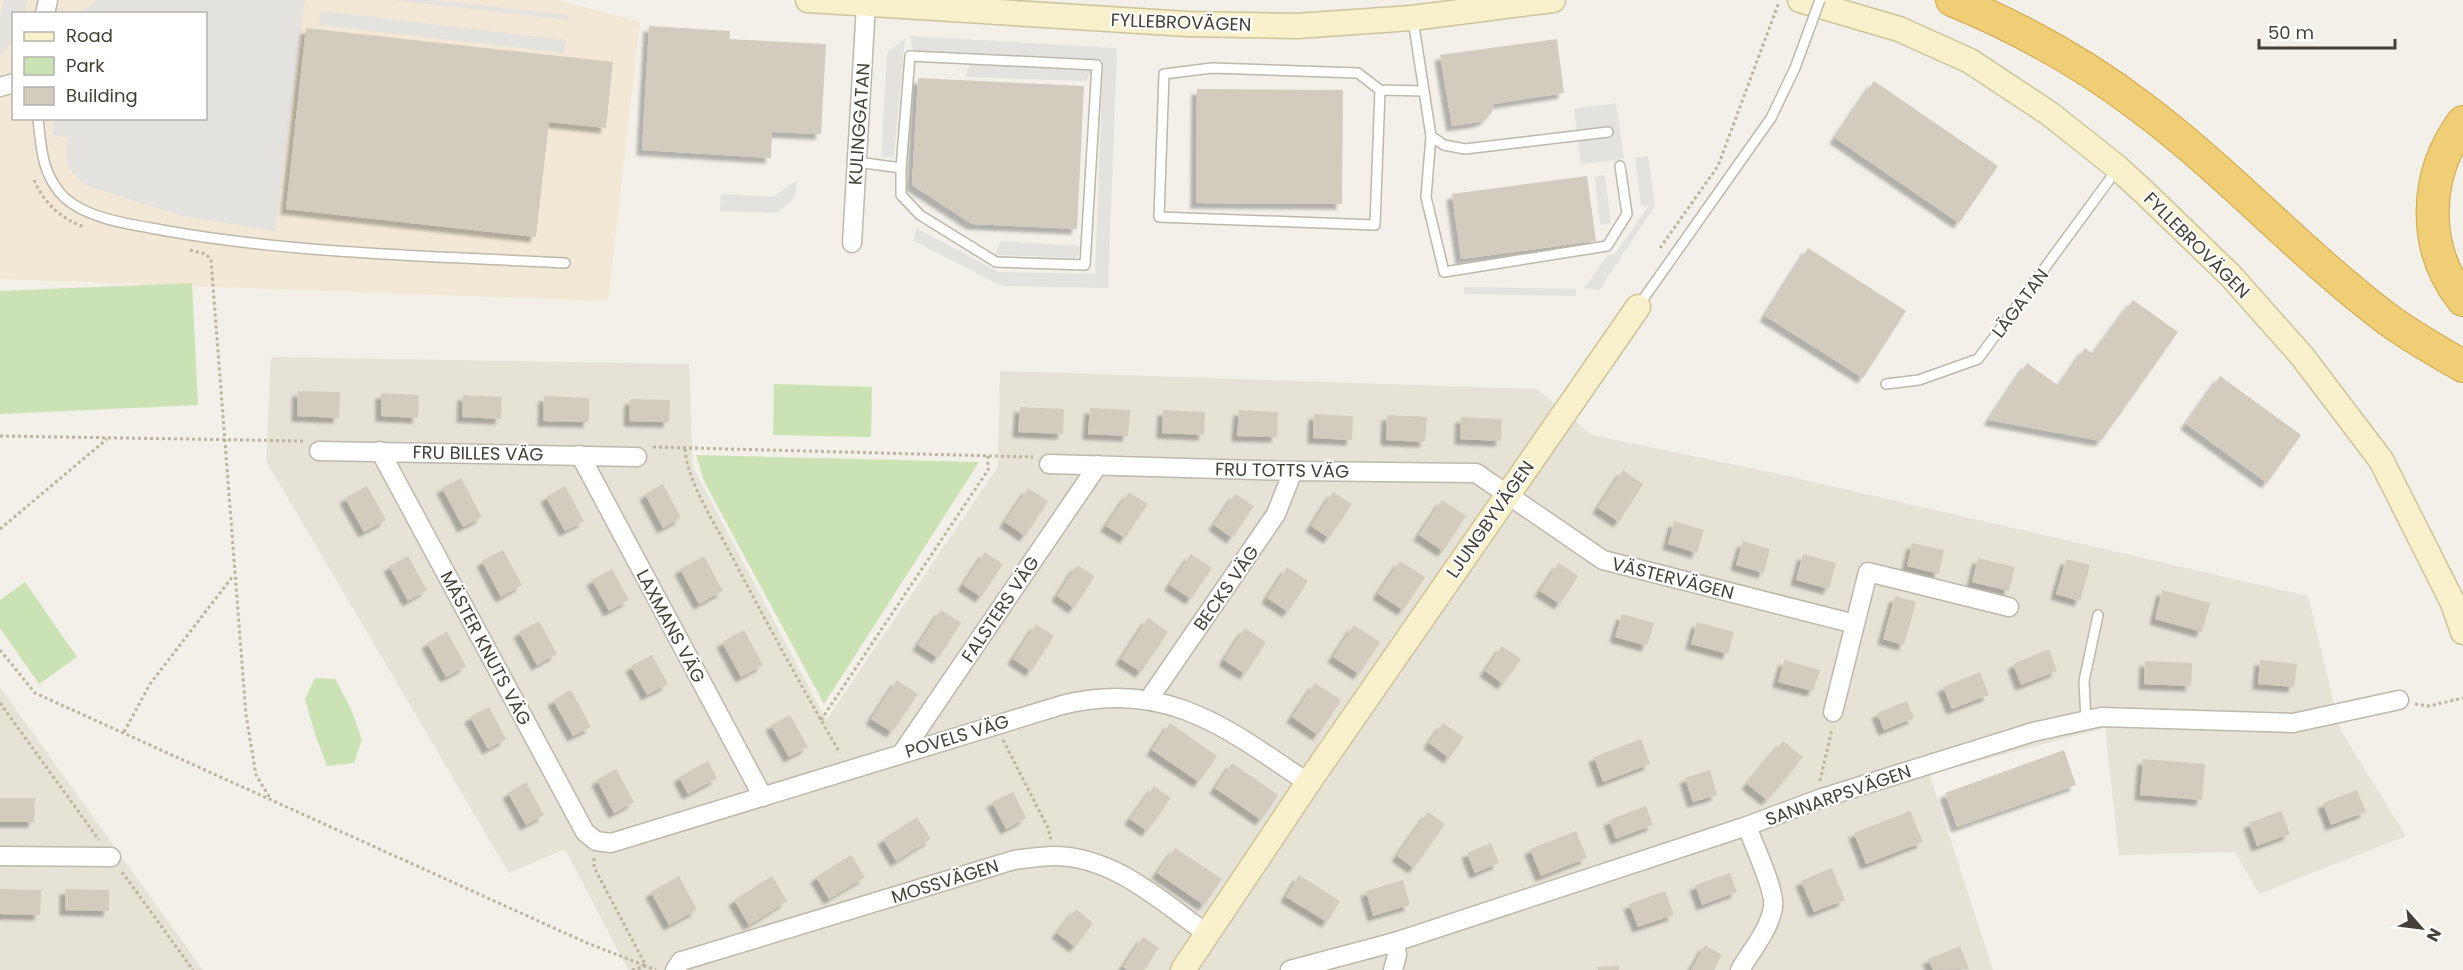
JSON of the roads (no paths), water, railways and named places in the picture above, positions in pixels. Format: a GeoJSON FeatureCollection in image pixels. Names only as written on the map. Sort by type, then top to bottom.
{"type":"FeatureCollection","features":[{"type":"Feature","properties":{"kind":"highway"},"geometry":{"type":"LineString","coordinates":[[1952,0],[2043,42],[2091,71],[2142,107],[2196,151],[2345,284],[2387,318],[2463,366]]}},
{"type":"Feature","properties":{"kind":"highway"},"geometry":{"type":"LineString","coordinates":[[2463,122],[2451,139],[2437,170],[2432,203],[2433,234],[2443,267],[2463,300]]}},
{"type":"Feature","properties":{"kind":"street","name":"FYLLEBROVÄGEN"},"geometry":{"type":"LineString","coordinates":[[807,0],[1187,24],[1297,26],[1413,18],[1553,0]]}},
{"type":"Feature","properties":{"kind":"street","name":"FYLLEBROVÄGEN"},"geometry":{"type":"LineString","coordinates":[[1800,0],[1899,29],[1970,61],[2050,114],[2118,168],[2230,275],[2302,356],[2381,460],[2453,603],[2463,632]]}},
{"type":"Feature","properties":{"kind":"street","name":"KULINGGATAN"},"geometry":{"type":"LineString","coordinates":[[852,243],[866,5]]}},
{"type":"Feature","properties":{"kind":"street","name":"LJUNGBYVÄGEN"},"geometry":{"type":"LineString","coordinates":[[1183,970],[1308,783],[1638,307]]}},
{"type":"Feature","properties":{"kind":"street","name":"FRU BILLES VÄG"},"geometry":{"type":"LineString","coordinates":[[320,451],[637,457]]}},
{"type":"Feature","properties":{"kind":"street","name":"MÄSTER KNUTS VÄG"},"geometry":{"type":"LineString","coordinates":[[380,451],[585,832],[596,841]]}},
{"type":"Feature","properties":{"kind":"street","name":"LAXMANS VÄG"},"geometry":{"type":"LineString","coordinates":[[580,455],[763,797]]}},
{"type":"Feature","properties":{"kind":"street","name":"FRU TOTTS VÄG"},"geometry":{"type":"LineString","coordinates":[[1049,464],[1293,471],[1476,473],[1508,493]]}},
{"type":"Feature","properties":{"kind":"street","name":"FALSTERS VÄG"},"geometry":{"type":"LineString","coordinates":[[902,753],[1098,465]]}},
{"type":"Feature","properties":{"kind":"street","name":"BECKS VÄG"},"geometry":{"type":"LineString","coordinates":[[1149,699],[1276,514],[1293,471]]}},
{"type":"Feature","properties":{"kind":"street","name":"VÄSTERVÄGEN"},"geometry":{"type":"LineString","coordinates":[[1508,493],[1603,560],[1855,624]]}},
{"type":"Feature","properties":{"kind":"street"},"geometry":{"type":"LineString","coordinates":[[1833,712],[1868,572],[2009,607]]}},
{"type":"Feature","properties":{"kind":"street","name":"POVELS VÄG"},"geometry":{"type":"LineString","coordinates":[[596,841],[611,843],[996,725],[1076,702],[1109,698],[1149,699],[1183,709],[1218,724],[1308,783]]}},
{"type":"Feature","properties":{"kind":"street","name":"SANNARPSVÄGEN"},"geometry":{"type":"LineString","coordinates":[[1290,970],[1395,942],[1747,826],[1821,798],[2032,732],[2101,717],[2293,723],[2399,700]]}},
{"type":"Feature","properties":{"kind":"street"},"geometry":{"type":"LineString","coordinates":[[1740,970],[1766,925],[1773,907],[1772,893],[1747,826]]}},
{"type":"Feature","properties":{"kind":"street"},"geometry":{"type":"LineString","coordinates":[[0,856],[111,856]]}},
{"type":"Feature","properties":{"kind":"street","name":"MOSSVÄGEN"},"geometry":{"type":"LineString","coordinates":[[675,970],[681,961],[1014,860],[1056,856],[1085,860],[1130,879],[1206,933]]}},
{"type":"Feature","properties":{"kind":"street"},"geometry":{"type":"LineString","coordinates":[[1393,970],[1397,955],[1395,942]]}},
{"type":"Feature","properties":{"kind":"lane","name":"LJUNGBYVÄGEN"},"geometry":{"type":"LineString","coordinates":[[1638,307],[1771,117],[1796,68],[1820,0]]}},
{"type":"Feature","properties":{"kind":"lane"},"geometry":{"type":"LineString","coordinates":[[1413,18],[1431,136],[1426,197],[1444,272],[1607,246],[1627,214],[1620,166]]}},
{"type":"Feature","properties":{"kind":"lane"},"geometry":{"type":"LineString","coordinates":[[910,56],[1097,65],[1085,265],[996,262],[920,215],[902,195],[901,168],[910,56]]}},
{"type":"Feature","properties":{"kind":"lane"},"geometry":{"type":"LineString","coordinates":[[1380,90],[1375,225],[1159,217],[1164,74],[1212,68],[1358,73],[1380,90],[1424,92]]}},
{"type":"Feature","properties":{"kind":"lane"},"geometry":{"type":"LineString","coordinates":[[38,120],[44,166],[66,199],[94,214],[125,224],[274,247],[565,263]]}},
{"type":"Feature","properties":{"kind":"lane"},"geometry":{"type":"LineString","coordinates":[[1431,136],[1444,145],[1465,149],[1608,132]]}},
{"type":"Feature","properties":{"kind":"lane"},"geometry":{"type":"LineString","coordinates":[[857,162],[901,168]]}},
{"type":"Feature","properties":{"kind":"lane","name":"LÄGATAN"},"geometry":{"type":"LineString","coordinates":[[1886,384],[1919,380],[1978,359],[2118,168]]}},
{"type":"Feature","properties":{"kind":"lane"},"geometry":{"type":"LineString","coordinates":[[2086,720],[2084,681],[2098,615]]}}]}
